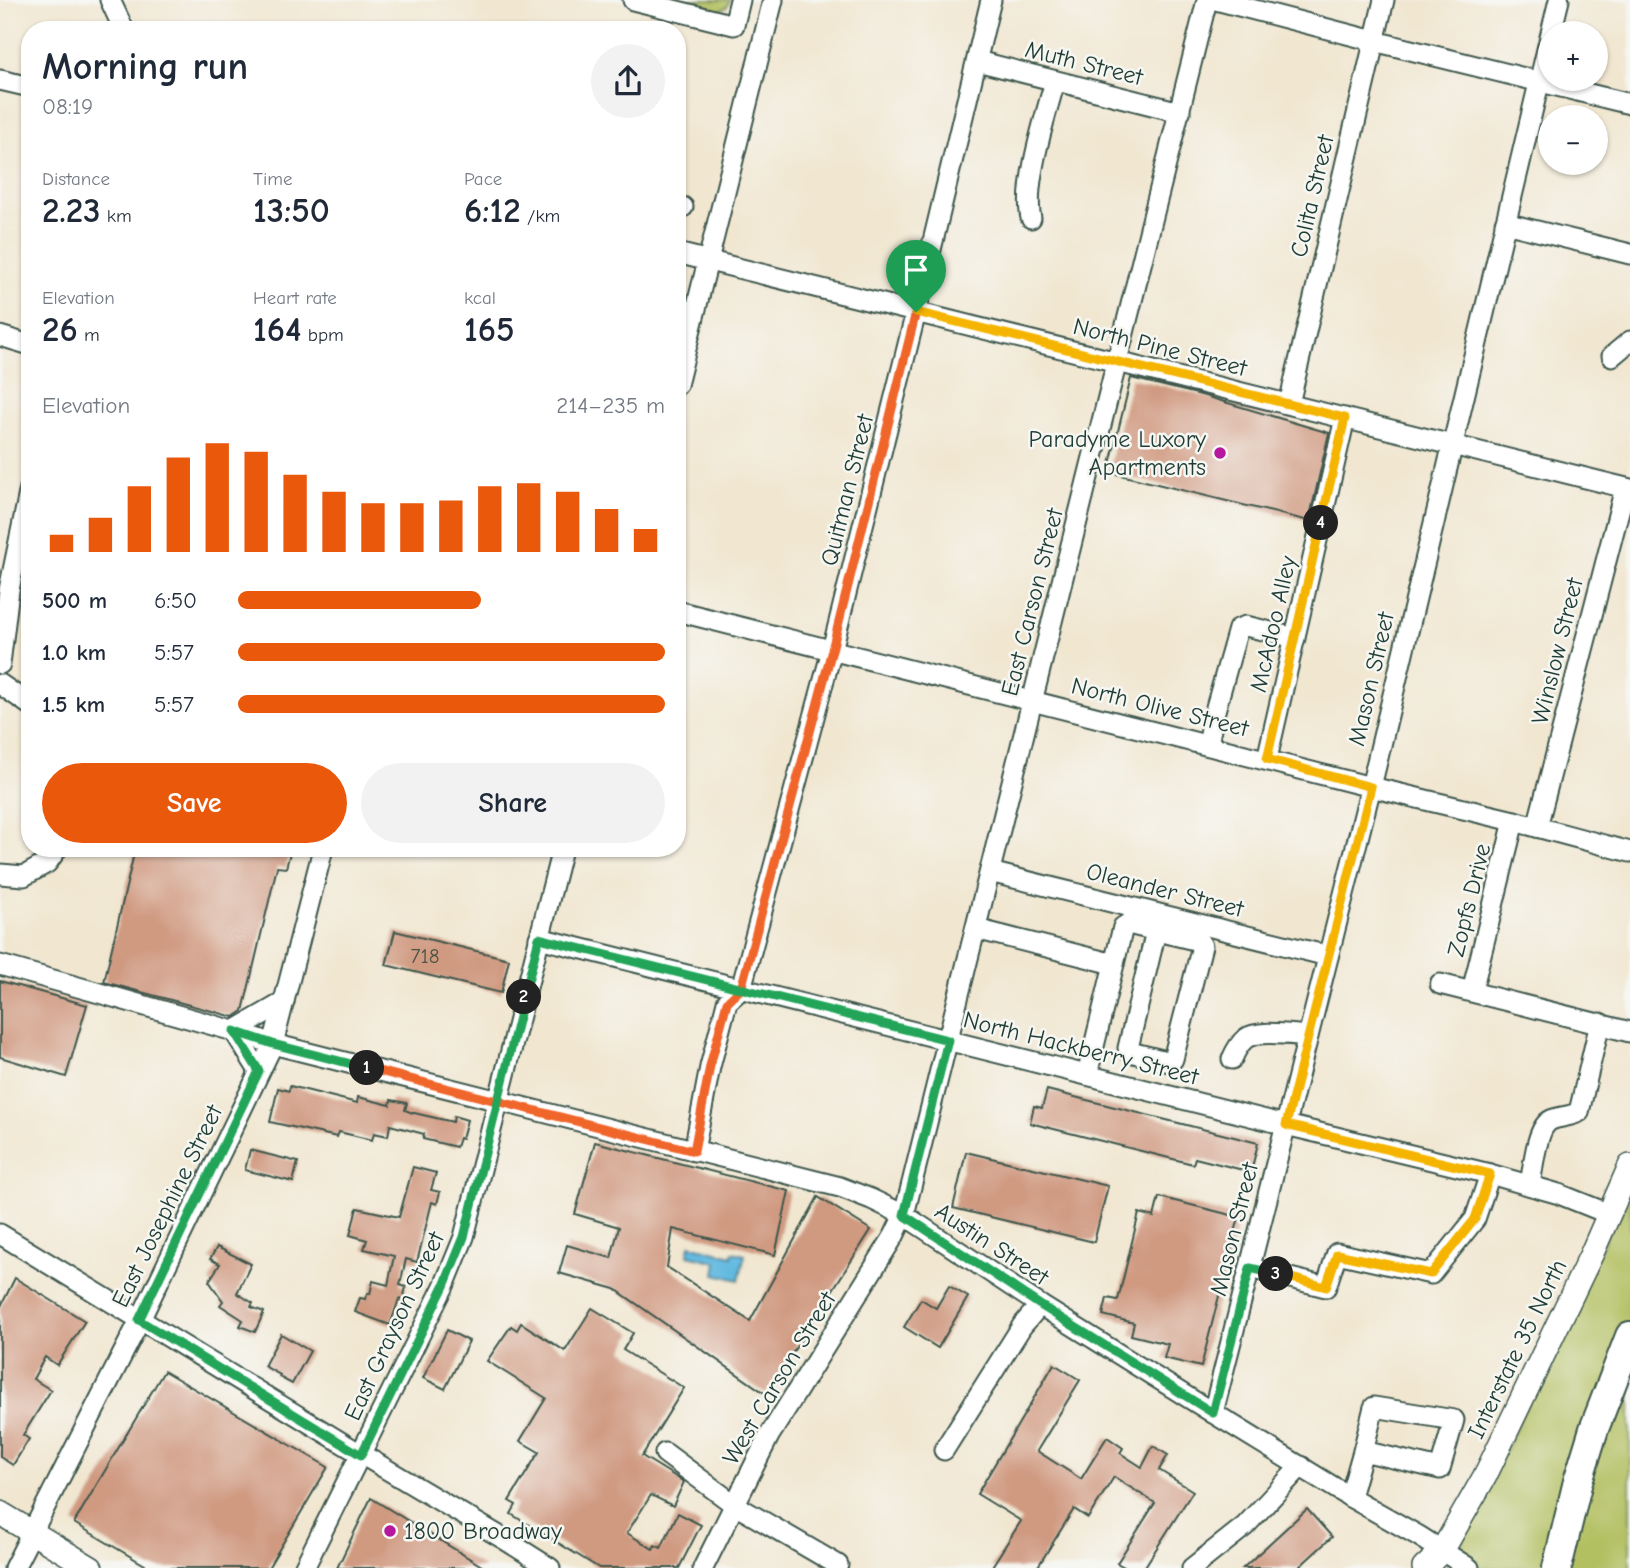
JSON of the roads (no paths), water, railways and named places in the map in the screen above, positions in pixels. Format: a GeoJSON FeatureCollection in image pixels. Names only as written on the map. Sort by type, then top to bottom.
{"type":"FeatureCollection","features":[{"type":"Feature","properties":{"kind":"highway"},"geometry":{"type":"LineString","coordinates":[[1557,1568],[1594,1429],[1630,1336]]}},
{"type":"Feature","properties":{"kind":"main road","name":"Interstate 35 North"},"geometry":{"type":"LineString","coordinates":[[1424,1568],[1442,1551],[1491,1464],[1630,1166]]}},
{"type":"Feature","properties":{"kind":"main road"},"geometry":{"type":"LineString","coordinates":[[0,1513],[91,1568]]}},
{"type":"Feature","properties":{"kind":"street"},"geometry":{"type":"LineString","coordinates":[[110,0],[111,21]]}},
{"type":"Feature","properties":{"kind":"street"},"geometry":{"type":"LineString","coordinates":[[110,0],[120,21]]}},
{"type":"Feature","properties":{"kind":"street"},"geometry":{"type":"LineString","coordinates":[[633,0],[734,24],[740,0]]}},
{"type":"Feature","properties":{"kind":"street"},"geometry":{"type":"LineString","coordinates":[[686,346],[773,0]]}},
{"type":"Feature","properties":{"kind":"street","name":"Quitman Street"},"geometry":{"type":"LineString","coordinates":[[694,1151],[710,1066],[727,1002],[741,989],[832,650],[991,0]]}},
{"type":"Feature","properties":{"kind":"street","name":"East Carson Street"},"geometry":{"type":"LineString","coordinates":[[904,1215],[1208,0]]}},
{"type":"Feature","properties":{"kind":"street"},"geometry":{"type":"LineString","coordinates":[[1216,0],[1538,82]]}},
{"type":"Feature","properties":{"kind":"street","name":"Colita Street"},"geometry":{"type":"LineString","coordinates":[[1289,404],[1384,0]]}},
{"type":"Feature","properties":{"kind":"street","name":"Mason Street"},"geometry":{"type":"LineString","coordinates":[[1554,21],[1559,0]]}},
{"type":"Feature","properties":{"kind":"street","name":"Muth Street"},"geometry":{"type":"LineString","coordinates":[[976,61],[1180,112]]}},
{"type":"Feature","properties":{"kind":"street"},"geometry":{"type":"LineString","coordinates":[[0,80],[21,85]]}},
{"type":"Feature","properties":{"kind":"street"},"geometry":{"type":"LineString","coordinates":[[1031,218],[1031,183],[1055,81]]}},
{"type":"Feature","properties":{"kind":"street","name":"Mason Street"},"geometry":{"type":"LineString","coordinates":[[1213,1413],[1371,787],[1538,86]]}},
{"type":"Feature","properties":{"kind":"street"},"geometry":{"type":"LineString","coordinates":[[1576,91],[1630,104]]}},
{"type":"Feature","properties":{"kind":"street"},"geometry":{"type":"LineString","coordinates":[[1505,223],[1630,254]]}},
{"type":"Feature","properties":{"kind":"street","name":"North Pine Street"},"geometry":{"type":"LineString","coordinates":[[686,255],[1627,488]]}},
{"type":"Feature","properties":{"kind":"street"},"geometry":{"type":"LineString","coordinates":[[0,336],[21,342]]}},
{"type":"Feature","properties":{"kind":"street"},"geometry":{"type":"LineString","coordinates":[[1612,356],[1630,341]]}},
{"type":"Feature","properties":{"kind":"street","name":"McAdoo Alley"},"geometry":{"type":"LineString","coordinates":[[1267,759],[1345,418]]}},
{"type":"Feature","properties":{"kind":"street","name":"Winslow Street"},"geometry":{"type":"LineString","coordinates":[[1537,827],[1627,488]]}},
{"type":"Feature","properties":{"kind":"street"},"geometry":{"type":"LineString","coordinates":[[0,664],[9,590],[21,532]]}},
{"type":"Feature","properties":{"kind":"street","name":"North Olive Street"},"geometry":{"type":"LineString","coordinates":[[686,613],[1630,852]]}},
{"type":"Feature","properties":{"kind":"street"},"geometry":{"type":"LineString","coordinates":[[1208,745],[1238,629],[1246,626],[1295,638]]}},
{"type":"Feature","properties":{"kind":"street"},"geometry":{"type":"LineString","coordinates":[[0,684],[21,699]]}},
{"type":"Feature","properties":{"kind":"street","name":"Zopfs Drive"},"geometry":{"type":"LineString","coordinates":[[1472,991],[1514,821]]}},
{"type":"Feature","properties":{"kind":"street"},"geometry":{"type":"LineString","coordinates":[[0,874],[24,876],[47,863],[51,857]]}},
{"type":"Feature","properties":{"kind":"street","name":"East Josephine Street"},"geometry":{"type":"LineString","coordinates":[[14,1568],[139,1320],[273,1044],[321,857]]}},
{"type":"Feature","properties":{"kind":"street","name":"East Grayson Street"},"geometry":{"type":"LineString","coordinates":[[304,1568],[444,1286],[464,1237],[560,857]]}},
{"type":"Feature","properties":{"kind":"street","name":"Oleander Street"},"geometry":{"type":"LineString","coordinates":[[990,872],[1328,956]]}},
{"type":"Feature","properties":{"kind":"street"},"geometry":{"type":"LineString","coordinates":[[1087,1075],[1123,927],[1128,924],[1156,931],[1199,942],[1202,946],[1173,1059],[1170,1062],[1130,1052],[1128,1048],[1156,931]]}},
{"type":"Feature","properties":{"kind":"street"},"geometry":{"type":"LineString","coordinates":[[976,929],[1114,964]]}},
{"type":"Feature","properties":{"kind":"street","name":"North Hackberry Street"},"geometry":{"type":"LineString","coordinates":[[539,938],[1490,1174],[1559,1194],[1609,1214]]}},
{"type":"Feature","properties":{"kind":"street","name":"Austin Street"},"geometry":{"type":"LineString","coordinates":[[0,965],[273,1044],[840,1187],[871,1199],[904,1215],[1040,1305],[1469,1568]]}},
{"type":"Feature","properties":{"kind":"street"},"geometry":{"type":"LineString","coordinates":[[1440,984],[1630,1032]]}},
{"type":"Feature","properties":{"kind":"street"},"geometry":{"type":"LineString","coordinates":[[259,1071],[234,1031],[284,1002]]}},
{"type":"Feature","properties":{"kind":"street"},"geometry":{"type":"LineString","coordinates":[[1530,1185],[1544,1126],[1550,1121],[1579,1112],[1600,1023]]}},
{"type":"Feature","properties":{"kind":"street"},"geometry":{"type":"LineString","coordinates":[[1232,1059],[1239,1045],[1251,1036],[1308,1036]]}},
{"type":"Feature","properties":{"kind":"street"},"geometry":{"type":"LineString","coordinates":[[1143,1089],[1151,1057]]}},
{"type":"Feature","properties":{"kind":"street"},"geometry":{"type":"LineString","coordinates":[[1250,1268],[1326,1287],[1337,1254],[1431,1274],[1475,1219],[1490,1174]]}},
{"type":"Feature","properties":{"kind":"street","name":"West Carson Street"},"geometry":{"type":"LineString","coordinates":[[703,1568],[769,1436],[894,1236],[904,1215]]}},
{"type":"Feature","properties":{"kind":"street"},"geometry":{"type":"LineString","coordinates":[[0,1234],[550,1568]]}},
{"type":"Feature","properties":{"kind":"street"},"geometry":{"type":"LineString","coordinates":[[944,1450],[1022,1326],[1040,1305]]}},
{"type":"Feature","properties":{"kind":"street"},"geometry":{"type":"LineString","coordinates":[[1350,1497],[1374,1407],[1454,1420],[1440,1469],[1363,1451]]}},
{"type":"Feature","properties":{"kind":"street"},"geometry":{"type":"LineString","coordinates":[[665,1453],[735,1504],[838,1564],[836,1568]]}},
{"type":"Feature","properties":{"kind":"street"},"geometry":{"type":"LineString","coordinates":[[1192,1568],[1245,1526],[1301,1466]]}},
{"type":"Feature","properties":{"kind":"water"},"geometry":{"type":"Polygon","coordinates":[[[690,1245],[732,1256],[733,1252],[745,1255],[739,1280],[715,1274],[717,1262],[688,1255],[690,1245]]]}},
{"type":"Feature","properties":{"kind":"place","name":"Paradyme Luxory Apartments"},"geometry":{"type":"Point","coordinates":[1220,453]}},
{"type":"Feature","properties":{"kind":"place","name":"1800 Broadway"},"geometry":{"type":"Point","coordinates":[390,1531]}}]}
